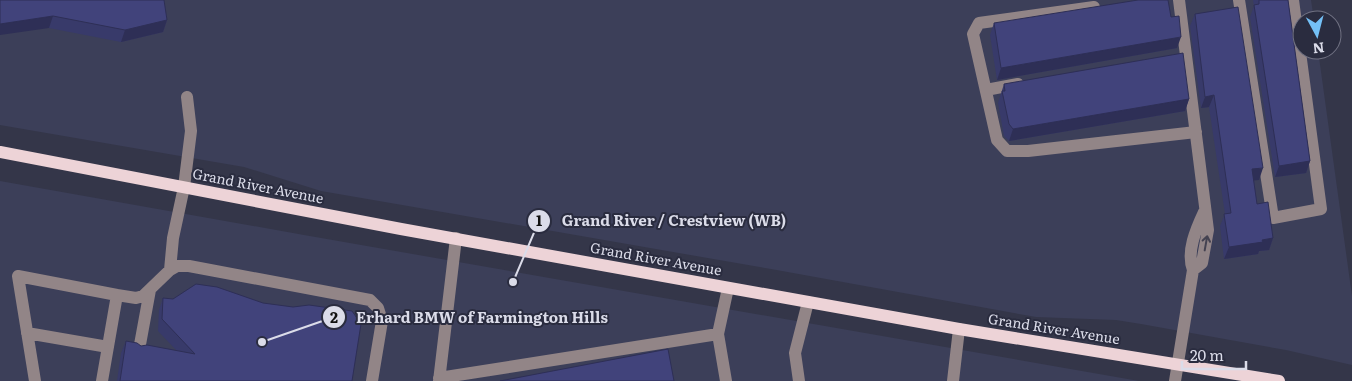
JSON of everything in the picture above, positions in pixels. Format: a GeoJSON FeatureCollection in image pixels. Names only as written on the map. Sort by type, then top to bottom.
{"type":"FeatureCollection","features":[{"type":"Feature","properties":{"kind":"main road","name":"Grand River Avenue"},"geometry":{"type":"LineString","coordinates":[[0,152],[728,288],[959,329],[1279,381]]}},
{"type":"Feature","properties":{"kind":"street"},"geometry":{"type":"LineString","coordinates":[[1175,381],[1193,270],[1202,263],[1208,230],[1204,212],[1196,132],[1181,56],[1179,0]]}},
{"type":"Feature","properties":{"kind":"street"},"geometry":{"type":"LineString","coordinates":[[1239,0],[1273,218],[1321,209],[1293,0]]}},
{"type":"Feature","properties":{"kind":"street"},"geometry":{"type":"LineString","coordinates":[[1103,6],[979,23],[972,34],[997,140],[1007,151],[1028,151],[1196,132]]}},
{"type":"Feature","properties":{"kind":"street"},"geometry":{"type":"LineString","coordinates":[[986,90],[1033,82]]}},
{"type":"Feature","properties":{"kind":"street"},"geometry":{"type":"LineString","coordinates":[[170,270],[173,238],[184,187],[192,131],[187,97]]}},
{"type":"Feature","properties":{"kind":"street"},"geometry":{"type":"LineString","coordinates":[[456,238],[439,380],[718,334]]}},
{"type":"Feature","properties":{"kind":"street"},"geometry":{"type":"LineString","coordinates":[[35,381],[18,276],[136,298],[143,296],[176,266],[189,266],[370,300],[378,308],[382,321],[372,381]]}},
{"type":"Feature","properties":{"kind":"street"},"geometry":{"type":"LineString","coordinates":[[726,381],[718,334],[728,288]]}},
{"type":"Feature","properties":{"kind":"street"},"geometry":{"type":"LineString","coordinates":[[139,350],[150,290]]}},
{"type":"Feature","properties":{"kind":"street"},"geometry":{"type":"LineString","coordinates":[[102,381],[117,295]]}},
{"type":"Feature","properties":{"kind":"street"},"geometry":{"type":"LineString","coordinates":[[799,381],[795,353],[808,302]]}},
{"type":"Feature","properties":{"kind":"street"},"geometry":{"type":"LineString","coordinates":[[953,381],[959,329]]}},
{"type":"Feature","properties":{"kind":"street"},"geometry":{"type":"LineString","coordinates":[[27,334],[108,347]]}},
{"type":"Feature","properties":{"kind":"shaded area"},"geometry":{"type":"Polygon","coordinates":[[[0,0],[1311,0],[1312,10],[1292,10],[1292,60],[1319,60],[1352,296],[1352,365],[1286,350],[1141,324],[1116,320],[1036,317],[321,191],[244,167],[0,125],[0,0]]]}},
{"type":"Feature","properties":{"kind":"shaded area"},"geometry":{"type":"Polygon","coordinates":[[[0,181],[304,235],[1139,381],[0,381],[0,181]]]}},
{"type":"Feature","properties":{"kind":"building"},"geometry":{"type":"Polygon","coordinates":[[[0,0],[164,0],[167,20],[125,30],[53,16],[0,24],[0,0]]]}},
{"type":"Feature","properties":{"kind":"building"},"geometry":{"type":"Polygon","coordinates":[[[1138,0],[1168,0],[1171,17],[1179,16],[1181,37],[1001,68],[994,23],[1138,0]]]}},
{"type":"Feature","properties":{"kind":"building"},"geometry":{"type":"Polygon","coordinates":[[[1259,0],[1288,0],[1292,29],[1292,60],[1296,60],[1310,161],[1279,166],[1254,5],[1259,4],[1259,0]]]}},
{"type":"Feature","properties":{"kind":"building"},"geometry":{"type":"Polygon","coordinates":[[[1238,7],[1263,168],[1252,169],[1257,204],[1268,202],[1273,238],[1262,240],[1263,242],[1229,247],[1224,214],[1231,213],[1214,95],[1205,97],[1195,14],[1238,7]]]}},
{"type":"Feature","properties":{"kind":"building"},"geometry":{"type":"Polygon","coordinates":[[[1183,53],[1189,99],[1013,129],[1009,124],[1002,91],[1005,91],[1004,84],[1183,53]]]}},
{"type":"Feature","properties":{"kind":"building"},"geometry":{"type":"Polygon","coordinates":[[[196,284],[217,287],[263,303],[293,307],[309,305],[352,311],[361,324],[352,381],[120,381],[126,341],[137,343],[141,346],[147,345],[195,354],[162,319],[163,298],[173,299],[196,284]]]}},
{"type":"Feature","properties":{"kind":"building"},"geometry":{"type":"Polygon","coordinates":[[[668,349],[674,381],[500,381],[668,349]]]}},
{"type":"Feature","properties":{"kind":"place","name":"Grand River / Crestview (WB)"},"geometry":{"type":"Point","coordinates":[513,282]}},
{"type":"Feature","properties":{"kind":"place","name":"Erhard BMW of Farmington Hills"},"geometry":{"type":"Point","coordinates":[262,342]}}]}
